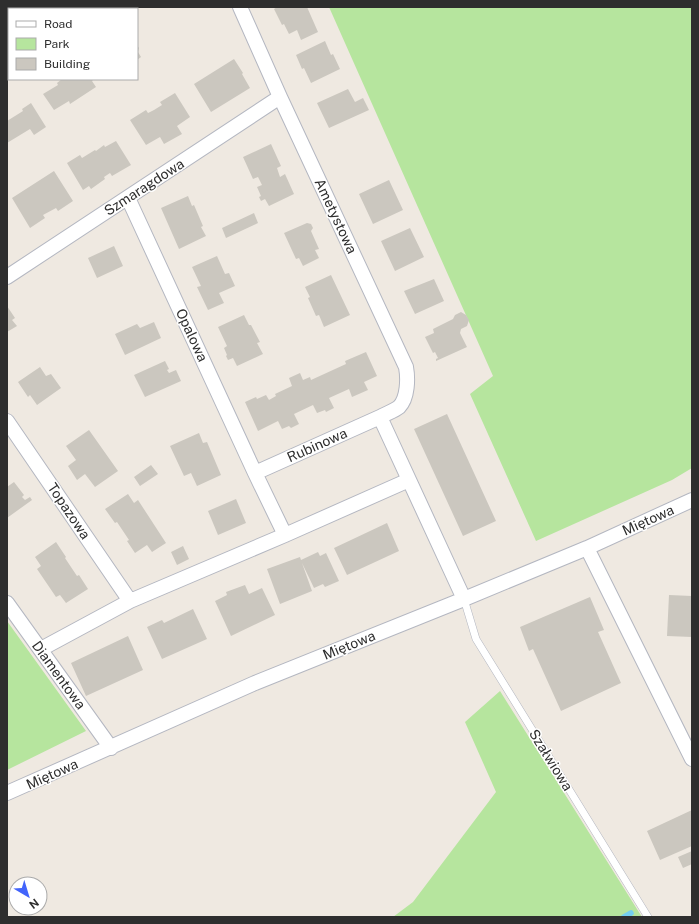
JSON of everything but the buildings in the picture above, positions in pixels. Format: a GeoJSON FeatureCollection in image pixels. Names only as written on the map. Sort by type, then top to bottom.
{"type":"FeatureCollection","features":[{"type":"Feature","properties":{"kind":"street","name":"Ametystowa"},"geometry":{"type":"LineString","coordinates":[[240,7],[280,97],[406,368],[408,378],[405,395],[400,406],[380,417]]}},
{"type":"Feature","properties":{"kind":"street","name":"Szmaragdowa"},"geometry":{"type":"LineString","coordinates":[[7,276],[280,97]]}},
{"type":"Feature","properties":{"kind":"street","name":"Opalowa"},"geometry":{"type":"LineString","coordinates":[[128,198],[255,473]]}},
{"type":"Feature","properties":{"kind":"street","name":"Rubinowa"},"geometry":{"type":"LineString","coordinates":[[255,473],[380,417]]}},
{"type":"Feature","properties":{"kind":"street"},"geometry":{"type":"LineString","coordinates":[[380,417],[464,599]]}},
{"type":"Feature","properties":{"kind":"street","name":"Topazowa"},"geometry":{"type":"LineString","coordinates":[[7,421],[130,601]]}},
{"type":"Feature","properties":{"kind":"street"},"geometry":{"type":"LineString","coordinates":[[255,473],[285,536]]}},
{"type":"Feature","properties":{"kind":"street"},"geometry":{"type":"LineString","coordinates":[[41,649],[130,601],[285,536],[409,480]]}},
{"type":"Feature","properties":{"kind":"street","name":"Miętowa"},"geometry":{"type":"LineString","coordinates":[[7,793],[255,683],[587,548],[692,500]]}},
{"type":"Feature","properties":{"kind":"street"},"geometry":{"type":"LineString","coordinates":[[587,548],[692,759]]}},
{"type":"Feature","properties":{"kind":"street","name":"Diamentowa"},"geometry":{"type":"LineString","coordinates":[[7,603],[111,748]]}},
{"type":"Feature","properties":{"kind":"lane","name":"Szałwiowa"},"geometry":{"type":"LineString","coordinates":[[464,599],[476,639],[648,917]]}},
{"type":"Feature","properties":{"kind":"green space"},"geometry":{"type":"Polygon","coordinates":[[[329,7],[692,7],[692,468],[672,480],[536,541],[470,394],[493,376],[329,7]]]}},
{"type":"Feature","properties":{"kind":"green space"},"geometry":{"type":"Polygon","coordinates":[[[7,621],[86,731],[7,770],[7,621]]]}},
{"type":"Feature","properties":{"kind":"green space"},"geometry":{"type":"Polygon","coordinates":[[[500,691],[642,917],[393,917],[413,902],[496,792],[465,722],[500,691]]]}},
{"type":"Feature","properties":{"kind":"waterway"},"geometry":{"type":"LineString","coordinates":[[624,917],[631,913]]}}]}
